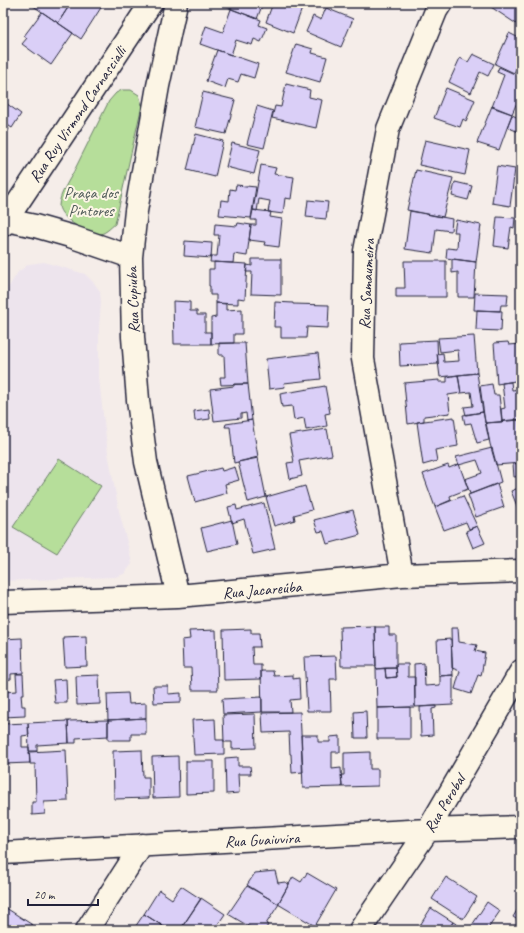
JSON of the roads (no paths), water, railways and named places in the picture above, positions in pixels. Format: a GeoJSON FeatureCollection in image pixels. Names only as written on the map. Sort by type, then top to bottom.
{"type":"FeatureCollection","features":[{"type":"Feature","properties":{"kind":"street","name":"Rua Ruy Virmond Carnascialli"},"geometry":{"type":"LineString","coordinates":[[4,223],[151,3]]}},
{"type":"Feature","properties":{"kind":"street","name":"Rua Cupiuba"},"geometry":{"type":"LineString","coordinates":[[176,3],[156,94],[136,211],[131,257],[133,337],[138,400],[146,462],[178,596]]}},
{"type":"Feature","properties":{"kind":"street","name":"Rua Samaumeira"},"geometry":{"type":"LineString","coordinates":[[402,575],[363,359],[365,251],[388,129],[436,11],[441,3]]}},
{"type":"Feature","properties":{"kind":"street"},"geometry":{"type":"LineString","coordinates":[[4,223],[35,226],[70,236],[131,257]]}},
{"type":"Feature","properties":{"kind":"street","name":"Rua Jacareúba"},"geometry":{"type":"LineString","coordinates":[[3,602],[178,596],[402,575],[521,571]]}},
{"type":"Feature","properties":{"kind":"street","name":"Rua Perobal"},"geometry":{"type":"LineString","coordinates":[[360,930],[428,830],[521,671]]}},
{"type":"Feature","properties":{"kind":"street","name":"Rua Guaiuvira"},"geometry":{"type":"LineString","coordinates":[[3,853],[428,830],[521,827]]}},
{"type":"Feature","properties":{"kind":"street"},"geometry":{"type":"LineString","coordinates":[[87,930],[142,845]]}},
{"type":"Feature","properties":{"kind":"park label","name":"Praça dos Pintores"},"geometry":{"type":"Point","coordinates":[91,201]}}]}
